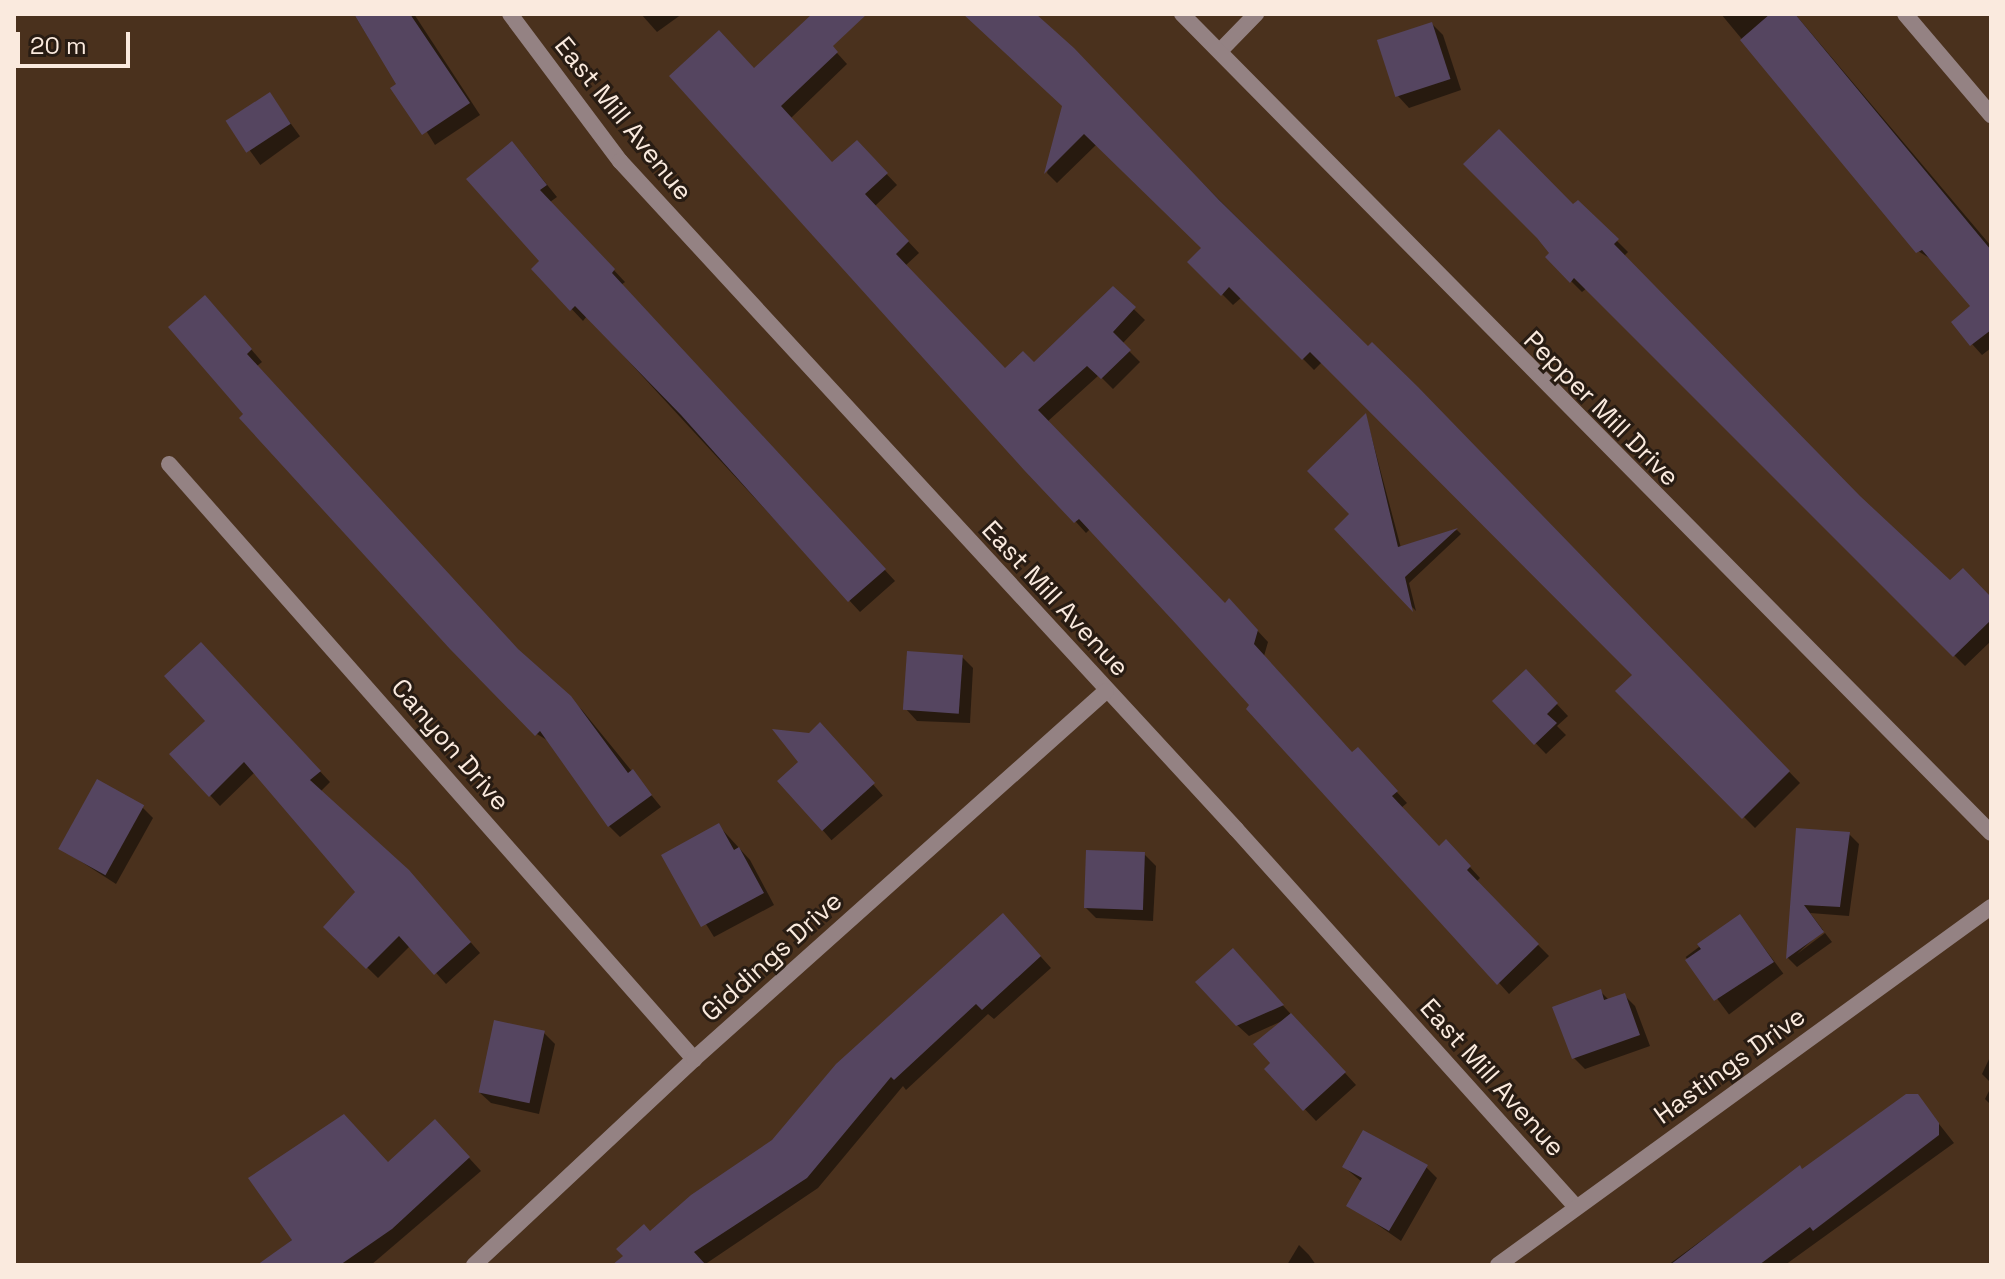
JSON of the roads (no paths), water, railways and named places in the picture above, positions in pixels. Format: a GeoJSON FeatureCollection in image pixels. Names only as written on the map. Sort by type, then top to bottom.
{"type":"FeatureCollection","features":[{"type":"Feature","properties":{"kind":"street","name":"East Mill Avenue"},"geometry":{"type":"LineString","coordinates":[[510,14],[620,161],[1576,1207]]}},
{"type":"Feature","properties":{"kind":"street","name":"Pepper Mill Drive"},"geometry":{"type":"LineString","coordinates":[[1182,14],[1991,833]]}},
{"type":"Feature","properties":{"kind":"street"},"geometry":{"type":"LineString","coordinates":[[1220,51],[1256,14]]}},
{"type":"Feature","properties":{"kind":"street"},"geometry":{"type":"LineString","coordinates":[[1905,14],[1991,115]]}},
{"type":"Feature","properties":{"kind":"street","name":"Canyon Drive"},"geometry":{"type":"LineString","coordinates":[[169,464],[694,1059]]}},
{"type":"Feature","properties":{"kind":"street","name":"Giddings Drive"},"geometry":{"type":"LineString","coordinates":[[474,1265],[694,1059],[1106,691]]}},
{"type":"Feature","properties":{"kind":"street","name":"Hastings Drive"},"geometry":{"type":"LineString","coordinates":[[1498,1265],[1991,907]]}}]}
